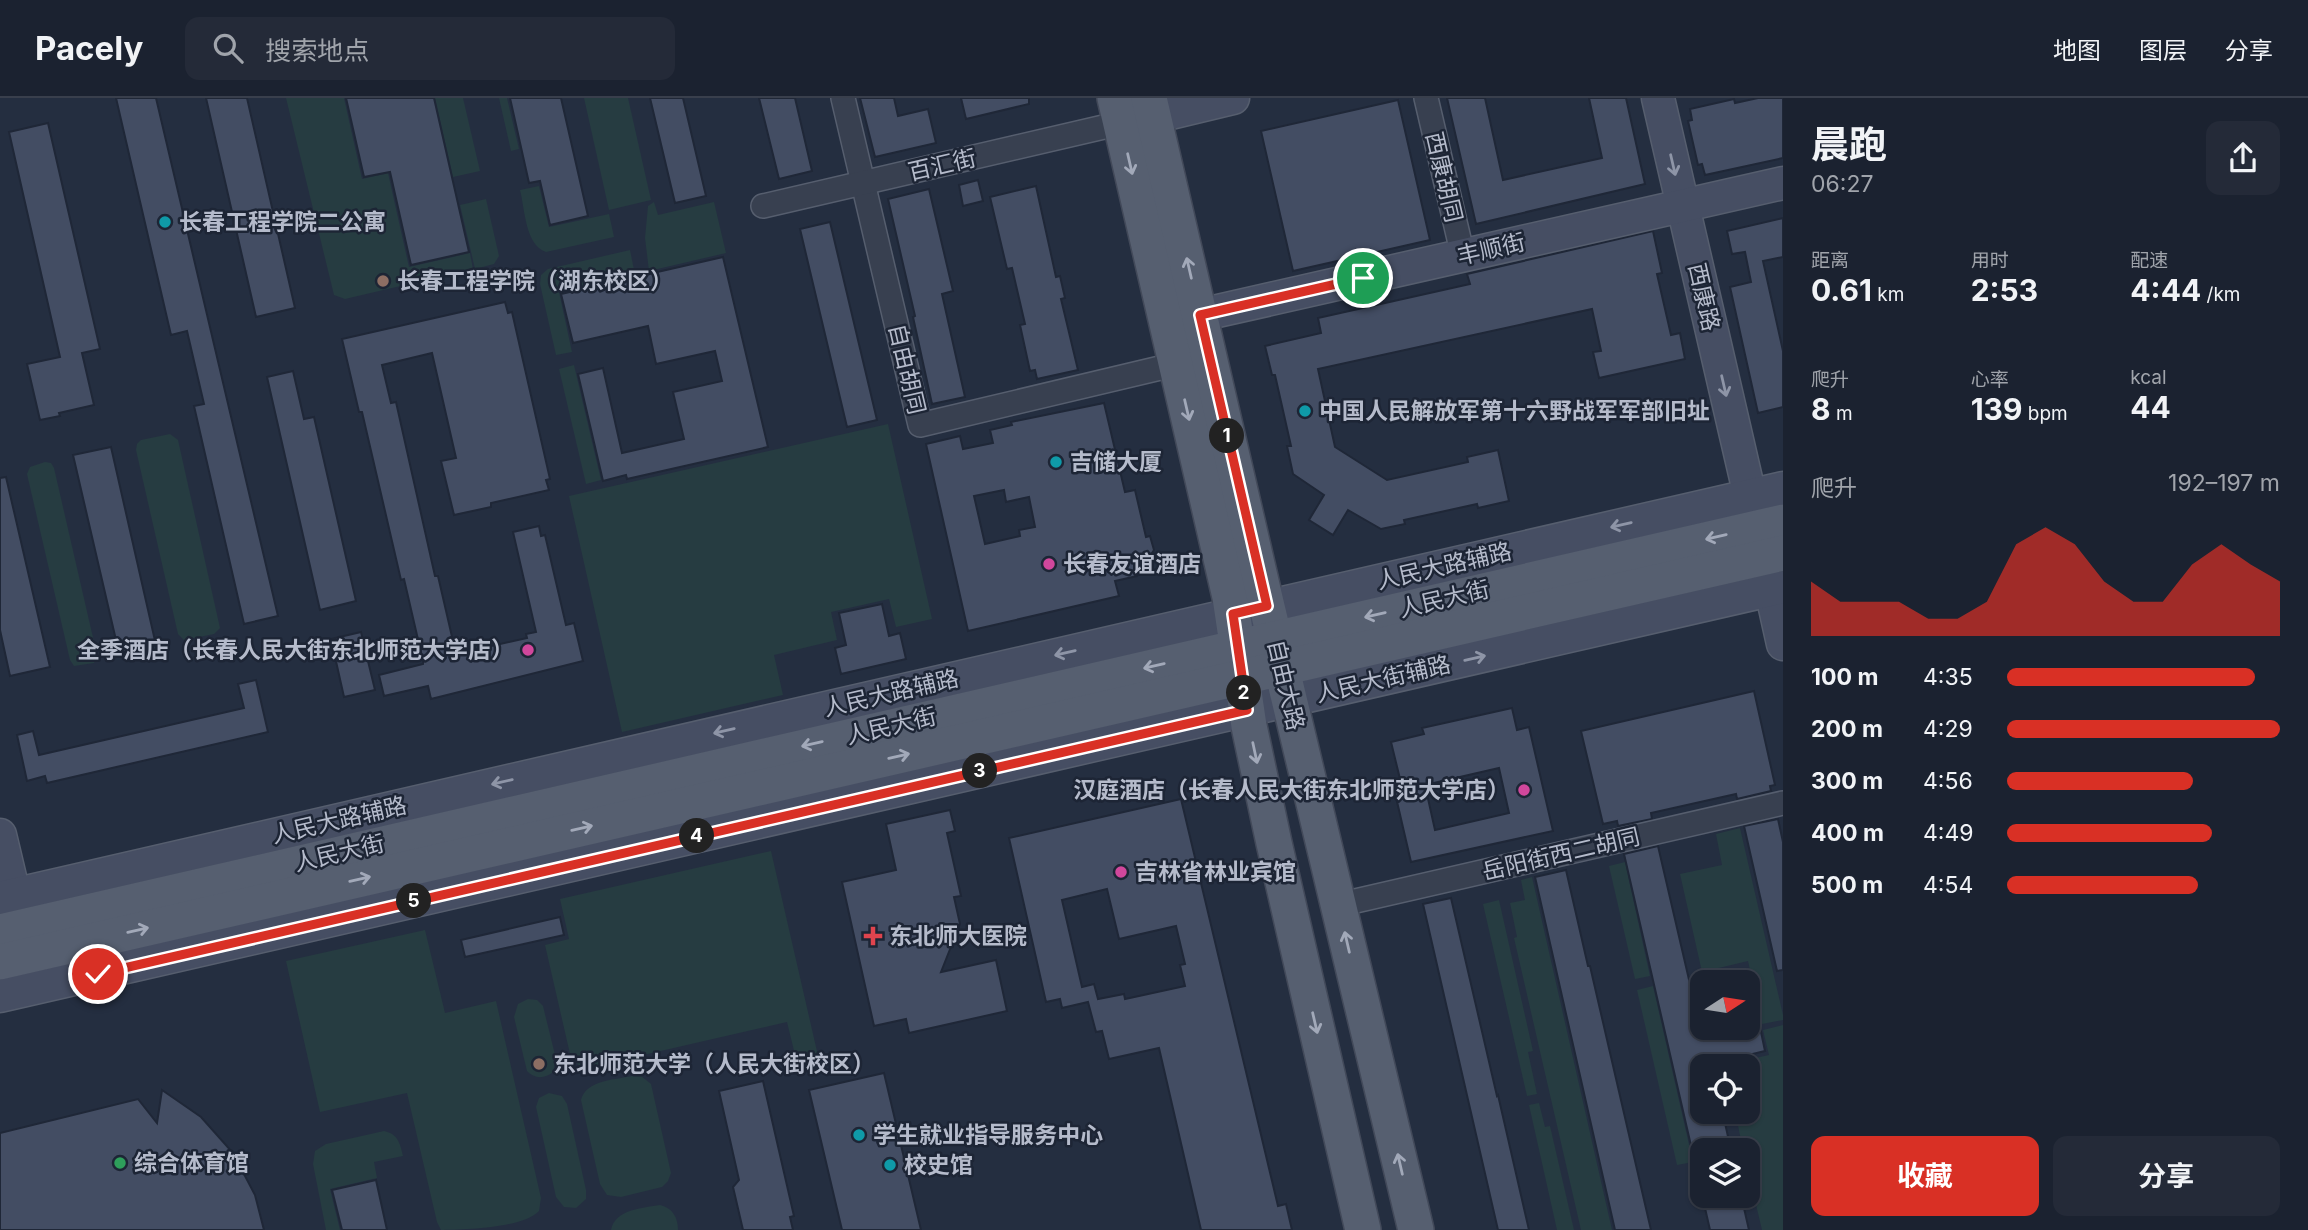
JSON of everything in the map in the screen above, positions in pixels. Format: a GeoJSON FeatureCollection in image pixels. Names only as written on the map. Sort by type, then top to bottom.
{"type":"FeatureCollection","features":[{"type":"Feature","properties":{"kind":"main road","name":"百汇街"},"geometry":{"type":"LineString","coordinates":[[1135,109],[1233,98]]}},
{"type":"Feature","properties":{"kind":"main road","name":"西康路"},"geometry":{"type":"LineString","coordinates":[[1658,98],[1750,496]]}},
{"type":"Feature","properties":{"kind":"main road","name":"自由大路"},"geometry":{"type":"LineString","coordinates":[[1135,109],[1200,315],[1416,1230]]}},
{"type":"Feature","properties":{"kind":"main road","name":"自由大路"},"geometry":{"type":"LineString","coordinates":[[1135,109],[1177,364],[1240,662],[1274,843],[1363,1230]]}},
{"type":"Feature","properties":{"kind":"main road","name":"丰顺街"},"geometry":{"type":"LineString","coordinates":[[1200,315],[1783,183]]}},
{"type":"Feature","properties":{"kind":"main road","name":"人民大路辅路"},"geometry":{"type":"LineString","coordinates":[[1278,653],[1750,496],[1783,488]]}},
{"type":"Feature","properties":{"kind":"main road","name":"人民大街"},"geometry":{"type":"LineString","coordinates":[[0,962],[1278,653],[1783,522]]}},
{"type":"Feature","properties":{"kind":"main road","name":"人民大街"},"geometry":{"type":"LineString","coordinates":[[1278,653],[1783,553]]}},
{"type":"Feature","properties":{"kind":"main road","name":"人民大街辅路"},"geometry":{"type":"LineString","coordinates":[[0,996],[1278,653],[1777,588]]}},
{"type":"Feature","properties":{"kind":"main road"},"geometry":{"type":"LineString","coordinates":[[1777,588],[1783,644]]}},
{"type":"Feature","properties":{"kind":"main road","name":"人民大路辅路"},"geometry":{"type":"LineString","coordinates":[[7,896],[1240,662]]}},
{"type":"Feature","properties":{"kind":"main road","name":"人民大街"},"geometry":{"type":"LineString","coordinates":[[0,932],[1240,662]]}},
{"type":"Feature","properties":{"kind":"main road"},"geometry":{"type":"LineString","coordinates":[[0,835],[7,896]]}},
{"type":"Feature","properties":{"kind":"street","name":"自由胡同"},"geometry":{"type":"LineString","coordinates":[[843,98],[920,425],[1177,364]]}},
{"type":"Feature","properties":{"kind":"street","name":"西康胡同"},"geometry":{"type":"LineString","coordinates":[[1426,98],[1462,256]]}},
{"type":"Feature","properties":{"kind":"street","name":"百汇街"},"geometry":{"type":"LineString","coordinates":[[763,206],[863,183],[1135,109]]}},
{"type":"Feature","properties":{"kind":"street","name":"岳阳街西二胡同"},"geometry":{"type":"LineString","coordinates":[[1338,905],[1783,803]]}},
{"type":"Feature","properties":{"kind":"green space"},"geometry":{"type":"Polygon","coordinates":[[[286,98],[344,98],[362,179],[388,173],[409,267],[470,253],[473,269],[345,299],[334,295],[286,98]]]}},
{"type":"Feature","properties":{"kind":"green space"},"geometry":{"type":"Polygon","coordinates":[[[435,98],[463,98],[480,171],[453,177],[435,98]]]}},
{"type":"Feature","properties":{"kind":"green space"},"geometry":{"type":"Polygon","coordinates":[[[499,98],[507,98],[519,149],[511,151],[499,98]]]}},
{"type":"Feature","properties":{"kind":"green space"},"geometry":{"type":"Polygon","coordinates":[[[584,98],[628,98],[651,200],[609,210],[584,98]]]}},
{"type":"Feature","properties":{"kind":"green space"},"geometry":{"type":"Polygon","coordinates":[[[539,186],[549,227],[609,214],[614,237],[546,252],[539,248],[530,234],[520,190],[539,186]]]}},
{"type":"Feature","properties":{"kind":"green space"},"geometry":{"type":"Polygon","coordinates":[[[486,199],[499,256],[494,264],[475,269],[460,205],[486,199]]]}},
{"type":"Feature","properties":{"kind":"green space"},"geometry":{"type":"Polygon","coordinates":[[[654,202],[658,215],[714,202],[726,253],[649,271],[645,238],[648,206],[654,202]]]}},
{"type":"Feature","properties":{"kind":"green space"},"geometry":{"type":"Polygon","coordinates":[[[630,250],[635,275],[559,292],[572,352],[556,355],[540,284],[541,275],[548,269],[630,250]]]}},
{"type":"Feature","properties":{"kind":"green space"},"geometry":{"type":"Polygon","coordinates":[[[574,365],[601,480],[586,484],[559,369],[574,365]]]}},
{"type":"Feature","properties":{"kind":"green space"},"geometry":{"type":"Polygon","coordinates":[[[888,424],[932,619],[896,627],[889,599],[831,612],[837,640],[774,655],[783,695],[622,732],[569,496],[888,424]]]}},
{"type":"Feature","properties":{"kind":"green space"},"geometry":{"type":"Polygon","coordinates":[[[170,434],[178,440],[220,628],[214,634],[184,640],[178,634],[136,450],[141,440],[170,434]]]}},
{"type":"Feature","properties":{"kind":"green space"},"geometry":{"type":"Polygon","coordinates":[[[45,462],[51,463],[54,468],[97,655],[94,663],[74,666],[70,660],[27,474],[30,467],[45,462]]]}},
{"type":"Feature","properties":{"kind":"green space"},"geometry":{"type":"Polygon","coordinates":[[[1740,828],[1783,1020],[1762,1024],[1760,970],[1750,970],[1748,961],[1702,970],[1680,874],[1722,865],[1716,834],[1740,828]]]}},
{"type":"Feature","properties":{"kind":"green space"},"geometry":{"type":"Polygon","coordinates":[[[771,851],[819,1060],[802,1065],[797,1063],[787,1022],[591,1067],[581,1066],[576,1062],[570,1054],[545,945],[569,939],[560,899],[771,851]]]}},
{"type":"Feature","properties":{"kind":"green space"},"geometry":{"type":"Polygon","coordinates":[[[1625,862],[1650,976],[1635,979],[1609,866],[1625,862]]]}},
{"type":"Feature","properties":{"kind":"green space"},"geometry":{"type":"Polygon","coordinates":[[[1532,877],[1612,1230],[1581,1230],[1514,938],[1517,937],[1510,903],[1525,900],[1521,880],[1532,877]]]}},
{"type":"Feature","properties":{"kind":"green space"},"geometry":{"type":"Polygon","coordinates":[[[1499,900],[1533,1051],[1528,1052],[1537,1094],[1527,1096],[1483,904],[1499,900]]]}},
{"type":"Feature","properties":{"kind":"green space"},"geometry":{"type":"Polygon","coordinates":[[[425,930],[445,1013],[496,1001],[541,1198],[539,1211],[520,1221],[493,1227],[441,1230],[407,1093],[320,1112],[286,961],[425,930]]]}},
{"type":"Feature","properties":{"kind":"green space"},"geometry":{"type":"Polygon","coordinates":[[[1653,986],[1690,1149],[1690,1163],[1677,1165],[1637,990],[1653,986]]]}},
{"type":"Feature","properties":{"kind":"green space"},"geometry":{"type":"Polygon","coordinates":[[[528,999],[537,1000],[543,1006],[556,1059],[553,1072],[543,1077],[533,1076],[527,1071],[514,1017],[518,1004],[528,999]]]}},
{"type":"Feature","properties":{"kind":"green space"},"geometry":{"type":"Polygon","coordinates":[[[1783,1025],[1783,1230],[1762,1230],[1757,1208],[1760,1208],[1760,1138],[1741,1138],[1738,1124],[1760,1124],[1760,1057],[1769,1055],[1763,1030],[1783,1025]]]}},
{"type":"Feature","properties":{"kind":"green space"},"geometry":{"type":"Polygon","coordinates":[[[641,1076],[651,1084],[671,1173],[662,1187],[621,1197],[607,1195],[600,1184],[581,1100],[584,1093],[595,1085],[641,1076]]]}},
{"type":"Feature","properties":{"kind":"green space"},"geometry":{"type":"Polygon","coordinates":[[[549,1093],[562,1096],[567,1104],[586,1190],[586,1199],[576,1208],[564,1207],[556,1197],[536,1107],[539,1098],[549,1093]]]}},
{"type":"Feature","properties":{"kind":"green space"},"geometry":{"type":"Polygon","coordinates":[[[1539,1103],[1545,1127],[1550,1126],[1574,1230],[1557,1230],[1529,1105],[1539,1103]]]}},
{"type":"Feature","properties":{"kind":"green space"},"geometry":{"type":"Polygon","coordinates":[[[384,1131],[398,1140],[403,1156],[374,1162],[377,1178],[330,1189],[340,1230],[326,1230],[313,1164],[315,1151],[326,1144],[384,1131]]]}},
{"type":"Feature","properties":{"kind":"green space"},"geometry":{"type":"Polygon","coordinates":[[[660,1205],[674,1214],[678,1230],[611,1230],[618,1218],[624,1214],[660,1205]]]}},
{"type":"Feature","properties":{"kind":"building"},"geometry":{"type":"Polygon","coordinates":[[[116,98],[156,98],[278,616],[244,624],[194,406],[204,404],[187,331],[171,335],[116,98]]]}},
{"type":"Feature","properties":{"kind":"building"},"geometry":{"type":"Polygon","coordinates":[[[206,98],[247,98],[295,308],[256,317],[206,98]]]}},
{"type":"Feature","properties":{"kind":"building"},"geometry":{"type":"Polygon","coordinates":[[[346,98],[434,98],[469,252],[411,265],[390,172],[364,177],[346,98]]]}},
{"type":"Feature","properties":{"kind":"building"},"geometry":{"type":"Polygon","coordinates":[[[510,98],[561,98],[588,216],[550,225],[540,181],[529,183],[510,98]]]}},
{"type":"Feature","properties":{"kind":"building"},"geometry":{"type":"Polygon","coordinates":[[[650,98],[683,98],[706,196],[675,203],[650,98]]]}},
{"type":"Feature","properties":{"kind":"building"},"geometry":{"type":"Polygon","coordinates":[[[759,98],[795,98],[812,171],[779,179],[759,98]]]}},
{"type":"Feature","properties":{"kind":"building"},"geometry":{"type":"Polygon","coordinates":[[[860,98],[894,98],[898,116],[928,109],[936,143],[875,157],[860,98]]]}},
{"type":"Feature","properties":{"kind":"building"},"geometry":{"type":"Polygon","coordinates":[[[961,98],[1029,98],[1029,104],[966,119],[961,98]]]}},
{"type":"Feature","properties":{"kind":"building"},"geometry":{"type":"Polygon","coordinates":[[[1447,98],[1485,98],[1503,180],[1602,158],[1589,98],[1626,98],[1645,184],[1476,224],[1447,98]]]}},
{"type":"Feature","properties":{"kind":"building"},"geometry":{"type":"Polygon","coordinates":[[[1758,98],[1783,98],[1783,158],[1705,175],[1702,164],[1698,165],[1688,121],[1692,120],[1690,109],[1734,99],[1735,103],[1758,98]]]}},
{"type":"Feature","properties":{"kind":"building"},"geometry":{"type":"Polygon","coordinates":[[[1398,100],[1430,240],[1293,271],[1261,131],[1398,100]]]}},
{"type":"Feature","properties":{"kind":"building"},"geometry":{"type":"Polygon","coordinates":[[[48,123],[100,349],[82,353],[94,405],[40,420],[27,364],[60,357],[9,132],[48,123]]]}},
{"type":"Feature","properties":{"kind":"building"},"geometry":{"type":"Polygon","coordinates":[[[978,180],[983,201],[963,206],[959,185],[978,180]]]}},
{"type":"Feature","properties":{"kind":"building"},"geometry":{"type":"Polygon","coordinates":[[[1036,186],[1056,277],[1060,276],[1065,298],[1061,299],[1078,370],[1037,379],[1035,370],[1030,371],[1020,325],[1025,324],[1012,268],[1007,269],[990,197],[1036,186]]]}},
{"type":"Feature","properties":{"kind":"building"},"geometry":{"type":"Polygon","coordinates":[[[929,189],[953,291],[942,294],[965,397],[932,404],[888,199],[929,189]]]}},
{"type":"Feature","properties":{"kind":"building"},"geometry":{"type":"Polygon","coordinates":[[[1783,218],[1783,257],[1763,261],[1783,351],[1783,407],[1758,413],[1730,287],[1751,282],[1745,252],[1732,254],[1727,231],[1783,218]]]}},
{"type":"Feature","properties":{"kind":"building"},"geometry":{"type":"Polygon","coordinates":[[[830,222],[877,420],[847,427],[800,229],[830,222]]]}},
{"type":"Feature","properties":{"kind":"building"},"geometry":{"type":"Polygon","coordinates":[[[1653,231],[1662,273],[1657,274],[1671,335],[1680,333],[1685,359],[1599,378],[1593,352],[1601,351],[1592,309],[1318,369],[1335,447],[1387,480],[1468,462],[1467,457],[1498,450],[1509,501],[1478,508],[1477,504],[1404,520],[1405,524],[1381,529],[1348,510],[1333,535],[1309,520],[1324,495],[1293,474],[1287,446],[1291,446],[1275,375],[1272,375],[1265,346],[1321,333],[1318,318],[1470,284],[1467,274],[1653,231]]]}},
{"type":"Feature","properties":{"kind":"building"},"geometry":{"type":"Polygon","coordinates":[[[723,257],[768,447],[627,479],[626,475],[603,481],[578,374],[603,368],[622,453],[684,439],[673,392],[722,381],[715,351],[656,364],[648,326],[573,343],[561,294],[723,257]]]}},
{"type":"Feature","properties":{"kind":"building"},"geometry":{"type":"Polygon","coordinates":[[[505,302],[508,313],[512,312],[550,479],[546,480],[549,490],[491,503],[491,507],[454,515],[441,461],[456,458],[432,353],[382,365],[391,403],[396,402],[435,576],[438,576],[456,654],[527,638],[526,634],[536,632],[513,532],[539,526],[541,536],[545,535],[566,625],[574,623],[583,661],[431,699],[428,686],[384,696],[379,675],[423,664],[423,661],[342,339],[505,302]]]}},
{"type":"Feature","properties":{"kind":"building"},"geometry":{"type":"Polygon","coordinates":[[[293,371],[304,419],[314,417],[356,601],[320,610],[267,377],[293,371]]]}},
{"type":"Feature","properties":{"kind":"building"},"geometry":{"type":"Polygon","coordinates":[[[1104,403],[1125,492],[1135,490],[1146,537],[1150,536],[1154,550],[1137,576],[1115,581],[1119,596],[968,631],[926,444],[960,436],[963,449],[993,443],[990,430],[1012,425],[1011,422],[1104,403]],[[1004,490],[974,496],[985,544],[1020,536],[1019,530],[1035,527],[1029,497],[1006,502],[1004,490]]]}},
{"type":"Feature","properties":{"kind":"building"},"geometry":{"type":"Polygon","coordinates":[[[111,447],[156,645],[119,653],[73,455],[111,447]]]}},
{"type":"Feature","properties":{"kind":"building"},"geometry":{"type":"Polygon","coordinates":[[[6,477],[50,667],[10,676],[0,630],[0,478],[6,477]]]}},
{"type":"Feature","properties":{"kind":"building"},"geometry":{"type":"Polygon","coordinates":[[[882,604],[889,636],[900,633],[906,659],[841,674],[835,648],[846,645],[839,613],[882,604]]]}},
{"type":"Feature","properties":{"kind":"building"},"geometry":{"type":"Polygon","coordinates":[[[361,632],[375,690],[344,697],[331,639],[361,632]]]}},
{"type":"Feature","properties":{"kind":"building"},"geometry":{"type":"Polygon","coordinates":[[[256,680],[268,732],[47,783],[45,776],[27,781],[17,735],[33,731],[39,755],[244,708],[238,684],[256,680]]]}},
{"type":"Feature","properties":{"kind":"building"},"geometry":{"type":"Polygon","coordinates":[[[1754,691],[1775,785],[1770,786],[1771,791],[1737,799],[1736,794],[1651,813],[1652,819],[1618,826],[1617,821],[1603,824],[1581,731],[1754,691]]]}},
{"type":"Feature","properties":{"kind":"building","name":"汉庭酒店（长春人民大街东北师范大学店）"},"geometry":{"type":"Polygon","coordinates":[[[1512,708],[1517,730],[1529,727],[1553,831],[1411,862],[1392,780],[1400,779],[1391,742],[1424,734],[1422,728],[1512,708]],[[1499,768],[1425,785],[1435,830],[1509,813],[1499,768]]]}},
{"type":"Feature","properties":{"kind":"building"},"geometry":{"type":"Polygon","coordinates":[[[1181,799],[1278,1206],[1286,1204],[1292,1230],[1201,1230],[1159,1048],[1109,1059],[1102,1031],[1096,1032],[1088,1002],[1062,1008],[1060,999],[1046,1002],[1009,838],[1181,799]],[[1107,889],[1062,900],[1082,987],[1094,984],[1098,999],[1124,994],[1125,999],[1185,986],[1180,965],[1185,964],[1176,926],[1119,939],[1107,889]]]}},
{"type":"Feature","properties":{"kind":"building","name":"东北师大医院"},"geometry":{"type":"Polygon","coordinates":[[[950,810],[955,831],[947,833],[961,896],[954,897],[960,924],[941,972],[996,960],[1007,1011],[909,1033],[906,1019],[874,1026],[842,882],[896,870],[886,824],[950,810]]]}},
{"type":"Feature","properties":{"kind":"building"},"geometry":{"type":"Polygon","coordinates":[[[1778,819],[1783,842],[1783,970],[1777,971],[1744,826],[1778,819]]]}},
{"type":"Feature","properties":{"kind":"building"},"geometry":{"type":"Polygon","coordinates":[[[1658,846],[1690,984],[1690,1040],[1760,1040],[1760,1027],[1765,1051],[1753,1054],[1690,1054],[1690,1124],[1725,1124],[1728,1138],[1690,1138],[1690,1141],[1624,854],[1658,846]]]}},
{"type":"Feature","properties":{"kind":"building"},"geometry":{"type":"Polygon","coordinates":[[[1566,870],[1651,1230],[1615,1230],[1535,877],[1566,870]]]}},
{"type":"Feature","properties":{"kind":"building"},"geometry":{"type":"Polygon","coordinates":[[[1451,898],[1529,1230],[1498,1230],[1423,904],[1451,898]]]}},
{"type":"Feature","properties":{"kind":"building"},"geometry":{"type":"Polygon","coordinates":[[[560,917],[564,935],[465,957],[461,940],[560,917]]]}},
{"type":"Feature","properties":{"kind":"building","name":"学生就业指导服务中心"},"geometry":{"type":"Polygon","coordinates":[[[884,1073],[921,1230],[842,1230],[809,1090],[884,1073]]]}},
{"type":"Feature","properties":{"kind":"building"},"geometry":{"type":"Polygon","coordinates":[[[763,1081],[794,1216],[790,1217],[793,1230],[743,1230],[733,1187],[739,1180],[719,1091],[763,1081]]]}},
{"type":"Feature","properties":{"kind":"building","name":"综合体育馆"},"geometry":{"type":"Polygon","coordinates":[[[162,1090],[201,1117],[233,1153],[255,1195],[264,1230],[0,1230],[0,1133],[138,1099],[157,1123],[162,1090]]]}},
{"type":"Feature","properties":{"kind":"building"},"geometry":{"type":"Polygon","coordinates":[[[376,1180],[387,1230],[342,1230],[332,1190],[376,1180]]]}},
{"type":"Feature","properties":{"kind":"building"},"geometry":{"type":"Polygon","coordinates":[[[1705,1208],[1744,1208],[1749,1230],[1710,1230],[1705,1208]]]}},
{"type":"Feature","properties":{"kind":"place","name":"长春工程学院二公寓"},"geometry":{"type":"Point","coordinates":[165,222]}},
{"type":"Feature","properties":{"kind":"place","name":"长春工程学院（湖东校区）"},"geometry":{"type":"Point","coordinates":[383,281]}},
{"type":"Feature","properties":{"kind":"place","name":"中国人民解放军第十六野战军军部旧址"},"geometry":{"type":"Point","coordinates":[1305,411]}},
{"type":"Feature","properties":{"kind":"place","name":"吉储大厦"},"geometry":{"type":"Point","coordinates":[1056,462]}},
{"type":"Feature","properties":{"kind":"place","name":"长春友谊酒店"},"geometry":{"type":"Point","coordinates":[1049,564]}},
{"type":"Feature","properties":{"kind":"place","name":"全季酒店（长春人民大街东北师范大学店）"},"geometry":{"type":"Point","coordinates":[528,650]}},
{"type":"Feature","properties":{"kind":"place","name":"汉庭酒店（长春人民大街东北师范大学店）"},"geometry":{"type":"Point","coordinates":[1524,790]}},
{"type":"Feature","properties":{"kind":"place","name":"吉林省林业宾馆"},"geometry":{"type":"Point","coordinates":[1121,872]}},
{"type":"Feature","properties":{"kind":"place","name":"东北师大医院"},"geometry":{"type":"Point","coordinates":[873,936]}},
{"type":"Feature","properties":{"kind":"place","name":"东北师范大学（人民大街校区）"},"geometry":{"type":"Point","coordinates":[539,1064]}},
{"type":"Feature","properties":{"kind":"place","name":"学生就业指导服务中心"},"geometry":{"type":"Point","coordinates":[859,1135]}},
{"type":"Feature","properties":{"kind":"place","name":"综合体育馆"},"geometry":{"type":"Point","coordinates":[120,1163]}},
{"type":"Feature","properties":{"kind":"place","name":"校史馆"},"geometry":{"type":"Point","coordinates":[890,1165]}},
{"type":"Feature","properties":{"kind":"route"},"geometry":{"type":"LineString","coordinates":[[98,974],[1247,710],[1233,614],[1267,606],[1200,315],[1363,278]]}}]}
